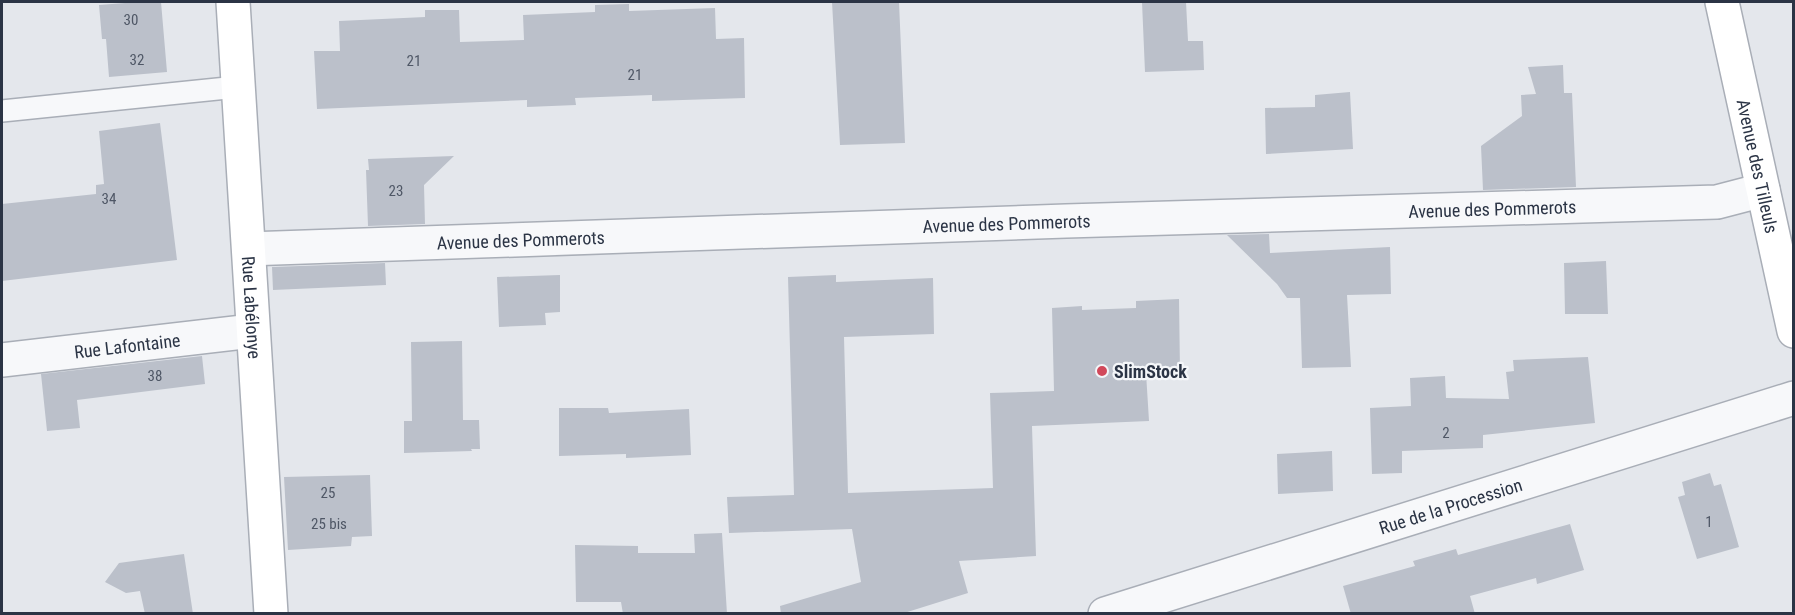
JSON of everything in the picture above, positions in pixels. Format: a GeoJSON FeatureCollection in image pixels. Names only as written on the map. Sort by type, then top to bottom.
{"type":"FeatureCollection","features":[{"type":"Feature","properties":{"kind":"main road","name":"Rue Labélonye"},"geometry":{"type":"LineString","coordinates":[[233,2],[271,614]]}},
{"type":"Feature","properties":{"kind":"main road","name":"Avenue des Tilleuls"},"geometry":{"type":"LineString","coordinates":[[1722,2],[1794,331]]}},
{"type":"Feature","properties":{"kind":"street","name":"Avenue des Pommerots"},"geometry":{"type":"LineString","coordinates":[[249,249],[1030,222],[1717,202],[1762,190]]}},
{"type":"Feature","properties":{"kind":"street","name":"Rue Lafontaine"},"geometry":{"type":"LineString","coordinates":[[2,360],[252,331]]}},
{"type":"Feature","properties":{"kind":"street","name":"Rue de la Procession"},"geometry":{"type":"LineString","coordinates":[[1105,614],[1794,398]]}},
{"type":"Feature","properties":{"kind":"lane"},"geometry":{"type":"LineString","coordinates":[[2,111],[237,87]]}},
{"type":"Feature","properties":{"kind":"building"},"geometry":{"type":"Polygon","coordinates":[[[161,2],[167,72],[109,77],[106,39],[102,39],[99,5],[161,2]]]}},
{"type":"Feature","properties":{"kind":"building"},"geometry":{"type":"Polygon","coordinates":[[[832,2],[899,2],[905,143],[840,145],[832,2]]]}},
{"type":"Feature","properties":{"kind":"building"},"geometry":{"type":"Polygon","coordinates":[[[1142,2],[1186,2],[1188,41],[1203,41],[1204,70],[1145,72],[1142,2]]]}},
{"type":"Feature","properties":{"kind":"building"},"geometry":{"type":"Polygon","coordinates":[[[629,4],[629,11],[715,8],[716,39],[744,38],[745,98],[652,101],[652,95],[575,98],[576,105],[527,107],[527,100],[317,109],[314,51],[340,51],[339,21],[425,17],[425,10],[459,10],[460,42],[524,40],[523,15],[595,12],[595,5],[629,4]]]}},
{"type":"Feature","properties":{"kind":"building"},"geometry":{"type":"Polygon","coordinates":[[[1563,65],[1564,93],[1572,93],[1576,187],[1483,190],[1481,146],[1522,116],[1521,95],[1536,94],[1528,67],[1563,65]]]}},
{"type":"Feature","properties":{"kind":"building"},"geometry":{"type":"Polygon","coordinates":[[[1350,92],[1353,149],[1266,154],[1265,108],[1315,107],[1315,95],[1350,92]]]}},
{"type":"Feature","properties":{"kind":"building"},"geometry":{"type":"Polygon","coordinates":[[[160,123],[177,260],[2,281],[2,204],[96,194],[96,185],[104,184],[99,131],[160,123]]]}},
{"type":"Feature","properties":{"kind":"building"},"geometry":{"type":"Polygon","coordinates":[[[454,156],[424,185],[425,224],[368,226],[366,170],[369,170],[368,159],[454,156]]]}},
{"type":"Feature","properties":{"kind":"building"},"geometry":{"type":"Polygon","coordinates":[[[1269,234],[1270,253],[1390,247],[1391,294],[1347,295],[1351,367],[1302,368],[1300,298],[1287,298],[1277,284],[1227,235],[1269,234]]]}},
{"type":"Feature","properties":{"kind":"building"},"geometry":{"type":"Polygon","coordinates":[[[1606,261],[1608,314],[1565,314],[1564,263],[1606,261]]]}},
{"type":"Feature","properties":{"kind":"building"},"geometry":{"type":"Polygon","coordinates":[[[385,263],[386,285],[273,290],[272,267],[385,263]]]}},
{"type":"Feature","properties":{"kind":"building"},"geometry":{"type":"Polygon","coordinates":[[[560,275],[560,312],[545,313],[546,325],[499,327],[497,277],[560,275]]]}},
{"type":"Feature","properties":{"kind":"building"},"geometry":{"type":"Polygon","coordinates":[[[836,275],[836,282],[933,278],[934,334],[844,337],[848,493],[993,488],[990,393],[1054,391],[1052,308],[1082,306],[1082,310],[1136,308],[1136,301],[1179,299],[1180,372],[1146,373],[1149,421],[1032,426],[1036,556],[959,561],[968,593],[901,614],[781,614],[780,606],[861,582],[852,529],[729,533],[727,497],[794,495],[788,277],[836,275]]]}},
{"type":"Feature","properties":{"kind":"building"},"geometry":{"type":"Polygon","coordinates":[[[462,341],[463,420],[479,420],[480,449],[404,453],[404,421],[412,421],[411,342],[462,341]]]}},
{"type":"Feature","properties":{"kind":"building"},"geometry":{"type":"Polygon","coordinates":[[[202,356],[205,384],[77,400],[80,428],[47,431],[41,374],[202,356]]]}},
{"type":"Feature","properties":{"kind":"building"},"geometry":{"type":"Polygon","coordinates":[[[1588,357],[1595,423],[1483,435],[1483,448],[1402,451],[1402,473],[1372,474],[1370,408],[1411,406],[1410,378],[1445,376],[1446,398],[1509,399],[1506,372],[1514,371],[1513,360],[1588,357]]]}},
{"type":"Feature","properties":{"kind":"building"},"geometry":{"type":"Polygon","coordinates":[[[559,408],[608,408],[609,413],[689,409],[691,455],[626,458],[626,454],[559,456],[559,408]]]}},
{"type":"Feature","properties":{"kind":"building"},"geometry":{"type":"Polygon","coordinates":[[[1332,451],[1333,491],[1278,494],[1277,454],[1332,451]]]}},
{"type":"Feature","properties":{"kind":"building"},"geometry":{"type":"Polygon","coordinates":[[[1710,473],[1714,486],[1721,484],[1739,547],[1697,559],[1678,497],[1685,495],[1682,482],[1710,473]]]}},
{"type":"Feature","properties":{"kind":"building"},"geometry":{"type":"Polygon","coordinates":[[[370,475],[372,536],[352,537],[351,546],[288,550],[284,477],[370,475]]]}},
{"type":"Feature","properties":{"kind":"building"},"geometry":{"type":"Polygon","coordinates":[[[1570,524],[1584,570],[1537,584],[1536,578],[1470,596],[1475,614],[1351,614],[1343,586],[1415,566],[1413,561],[1456,549],[1458,555],[1570,524]]]}},
{"type":"Feature","properties":{"kind":"building"},"geometry":{"type":"Polygon","coordinates":[[[722,533],[727,614],[623,614],[621,602],[576,602],[575,545],[638,546],[638,553],[695,553],[694,534],[722,533]]]}},
{"type":"Feature","properties":{"kind":"building"},"geometry":{"type":"Polygon","coordinates":[[[184,554],[193,614],[145,614],[140,591],[126,593],[105,582],[119,563],[184,554]]]}},
{"type":"Feature","properties":{"kind":"place","name":"SlimStock"},"geometry":{"type":"Point","coordinates":[1102,371]}}]}
